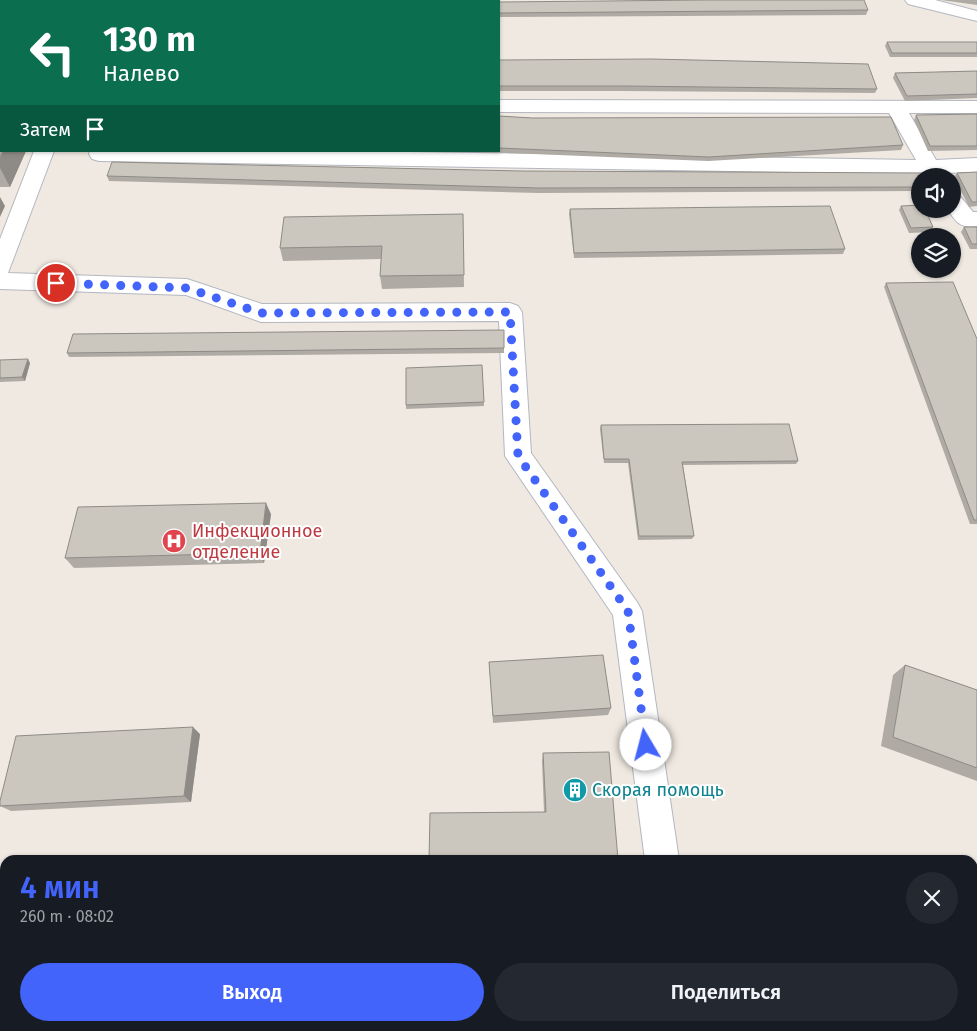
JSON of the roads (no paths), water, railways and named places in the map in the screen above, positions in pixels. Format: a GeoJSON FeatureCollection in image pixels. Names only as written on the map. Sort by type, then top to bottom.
{"type":"FeatureCollection","features":[{"type":"Feature","properties":{"kind":"street"},"geometry":{"type":"LineString","coordinates":[[914,0],[977,16]]}},
{"type":"Feature","properties":{"kind":"street"},"geometry":{"type":"LineString","coordinates":[[500,106],[977,107]]}},
{"type":"Feature","properties":{"kind":"street"},"geometry":{"type":"LineString","coordinates":[[896,107],[930,168]]}},
{"type":"Feature","properties":{"kind":"street"},"geometry":{"type":"LineString","coordinates":[[0,268],[44,152]]}},
{"type":"Feature","properties":{"kind":"street"},"geometry":{"type":"LineString","coordinates":[[100,152],[99,154],[911,172]]}},
{"type":"Feature","properties":{"kind":"street"},"geometry":{"type":"LineString","coordinates":[[958,168],[977,165]]}},
{"type":"Feature","properties":{"kind":"street"},"geometry":{"type":"LineString","coordinates":[[961,212],[967,220],[977,219]]}},
{"type":"Feature","properties":{"kind":"street"},"geometry":{"type":"LineString","coordinates":[[0,281],[187,288],[261,313],[510,312],[518,456],[628,611],[661,855]]}},
{"type":"Feature","properties":{"kind":"place","name":"Инфекционное отделение"},"geometry":{"type":"Point","coordinates":[174,541]}},
{"type":"Feature","properties":{"kind":"place","name":"Скорая помощь"},"geometry":{"type":"Point","coordinates":[575,790]}}]}
